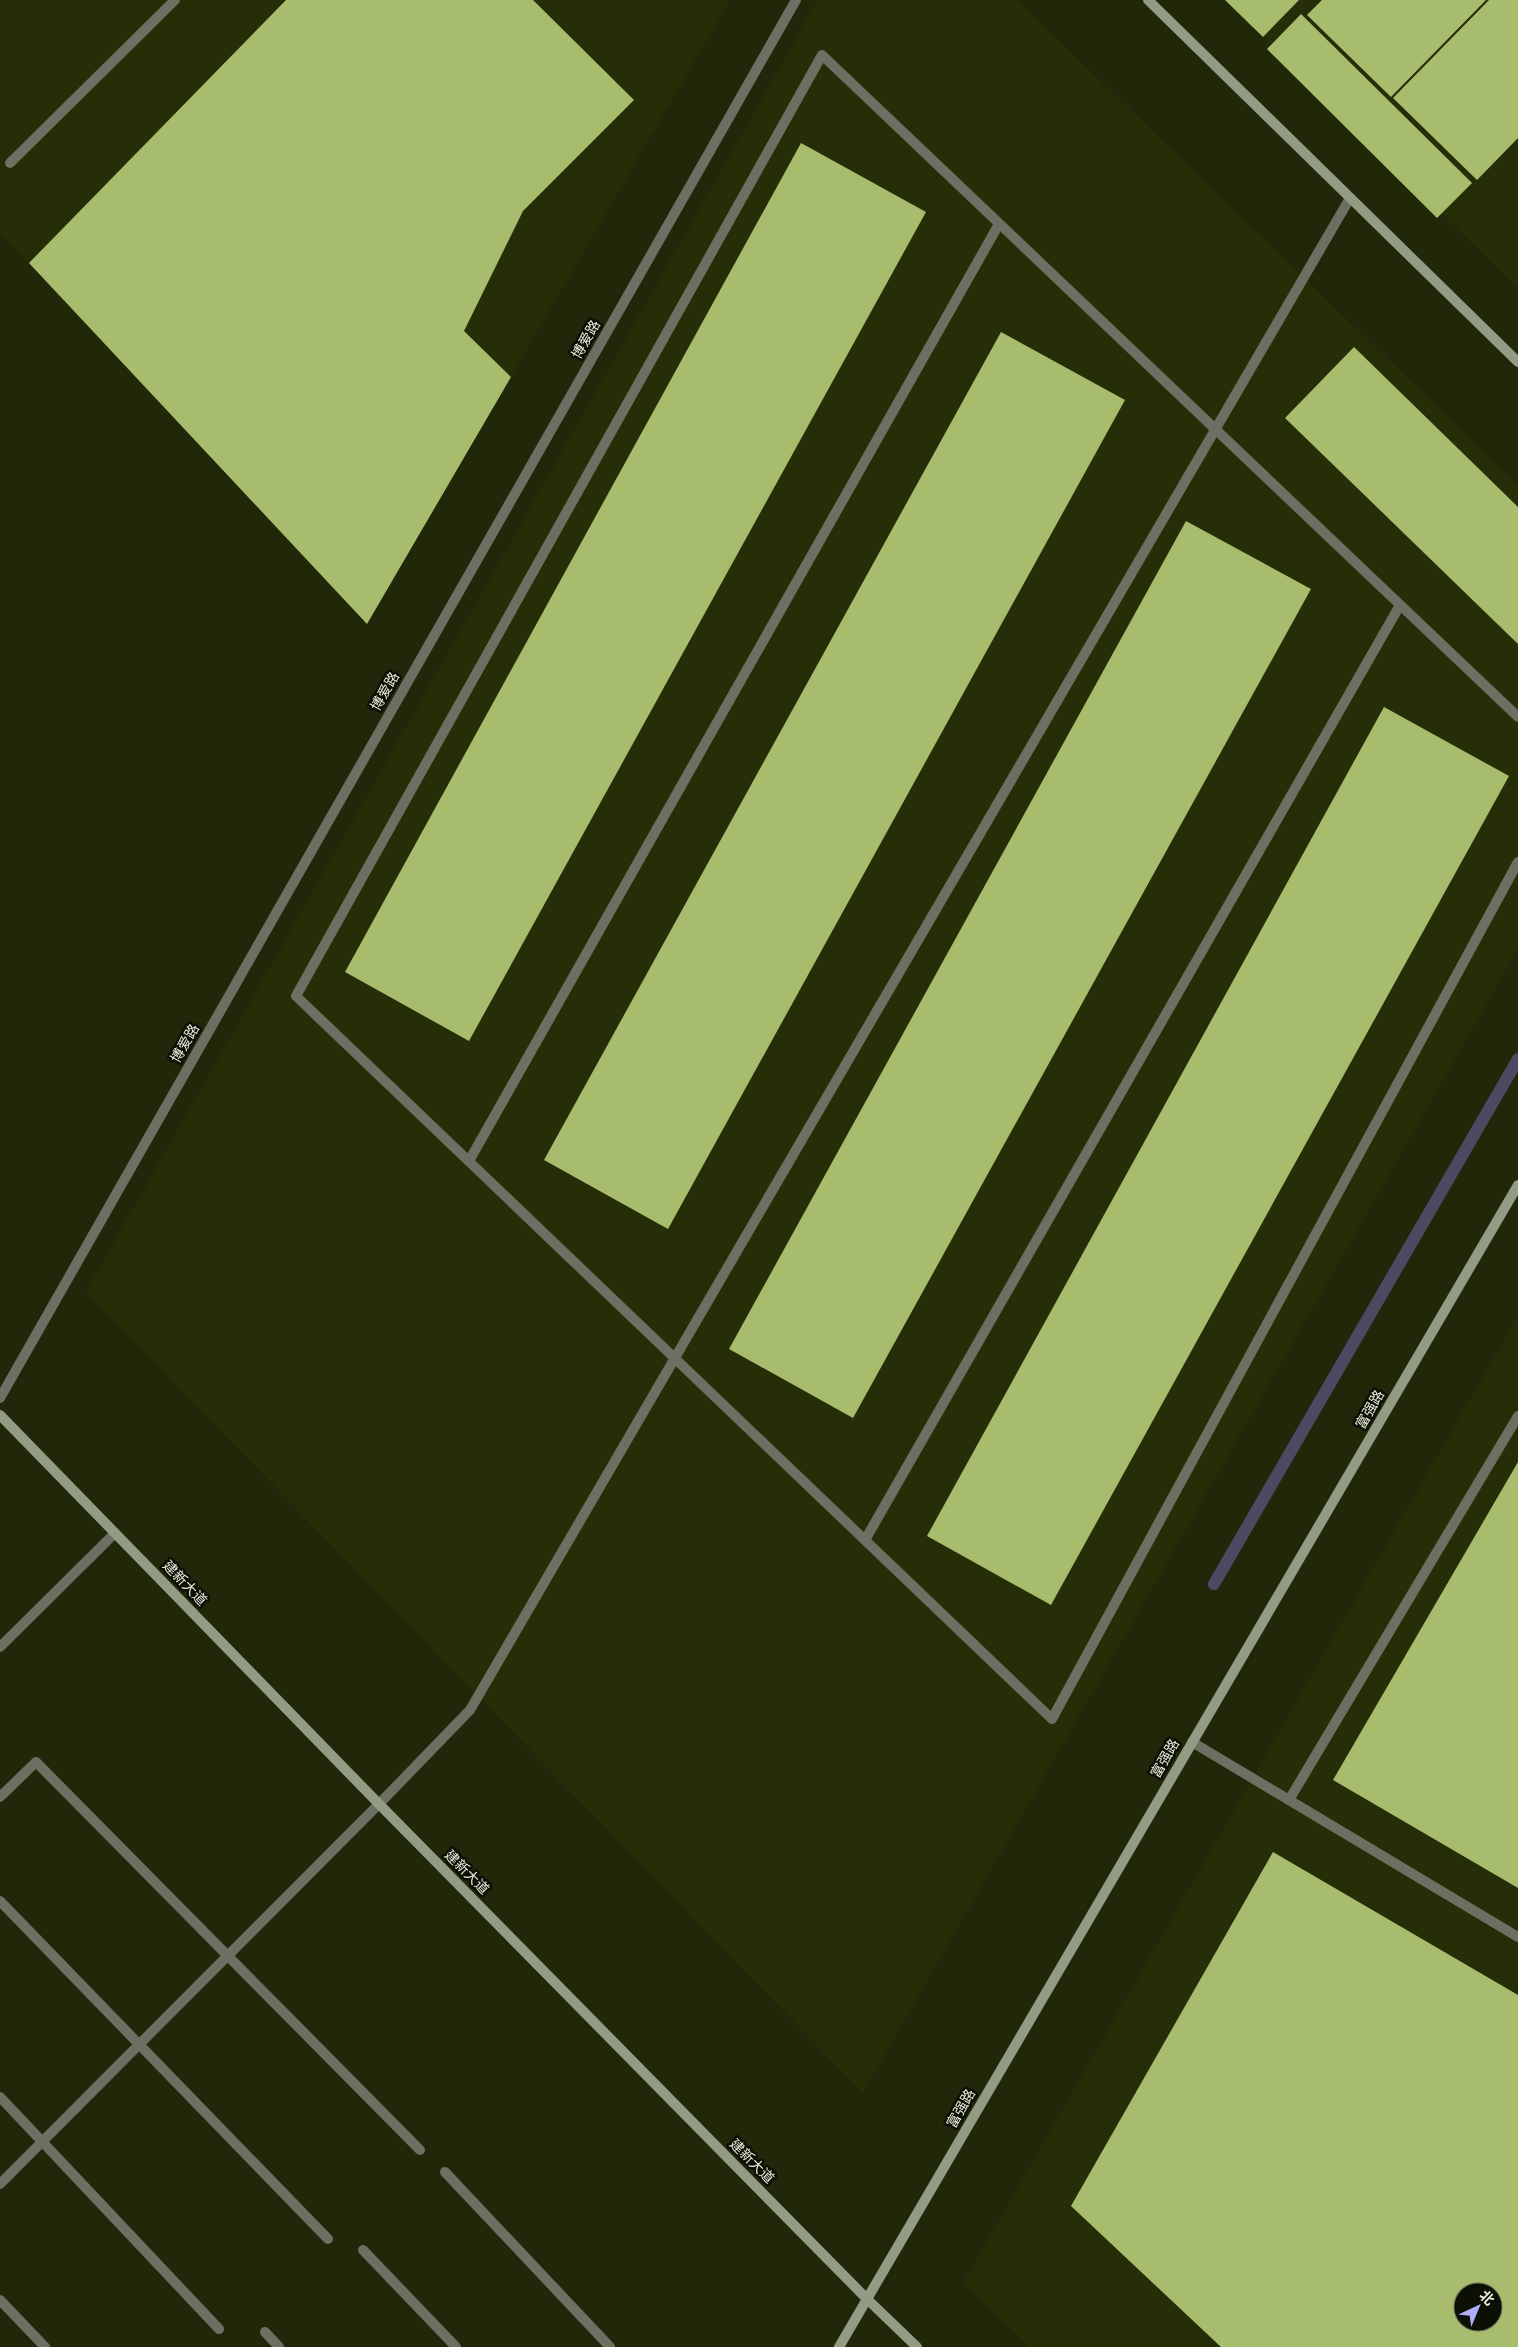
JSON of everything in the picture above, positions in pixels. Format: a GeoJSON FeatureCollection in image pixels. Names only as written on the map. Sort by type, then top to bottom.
{"type":"FeatureCollection","features":[{"type":"Feature","properties":{"kind":"street"},"geometry":{"type":"LineString","coordinates":[[10,163],[175,0]]}},
{"type":"Feature","properties":{"kind":"street","name":"博爱路"},"geometry":{"type":"LineString","coordinates":[[0,1398],[796,0]]}},
{"type":"Feature","properties":{"kind":"street"},"geometry":{"type":"LineString","coordinates":[[1148,0],[1518,362]]}},
{"type":"Feature","properties":{"kind":"street"},"geometry":{"type":"LineString","coordinates":[[1518,717],[822,55],[296,996],[1052,1718],[1518,862]]}},
{"type":"Feature","properties":{"kind":"street"},"geometry":{"type":"LineString","coordinates":[[0,2184],[379,1804],[470,1710],[1350,198]]}},
{"type":"Feature","properties":{"kind":"street"},"geometry":{"type":"LineString","coordinates":[[469,1161],[999,224]]}},
{"type":"Feature","properties":{"kind":"street"},"geometry":{"type":"LineString","coordinates":[[865,1540],[1400,605]]}},
{"type":"Feature","properties":{"kind":"street","name":"富强路"},"geometry":{"type":"LineString","coordinates":[[839,2347],[1518,1186]]}},
{"type":"Feature","properties":{"kind":"street","name":"建新大道"},"geometry":{"type":"LineString","coordinates":[[0,1415],[379,1804],[866,2298],[917,2347]]}},
{"type":"Feature","properties":{"kind":"street"},"geometry":{"type":"LineString","coordinates":[[1289,1800],[1518,1416]]}},
{"type":"Feature","properties":{"kind":"street"},"geometry":{"type":"LineString","coordinates":[[0,1647],[115,1533]]}},
{"type":"Feature","properties":{"kind":"street"},"geometry":{"type":"LineString","coordinates":[[1192,1742],[1518,1936]]}},
{"type":"Feature","properties":{"kind":"street"},"geometry":{"type":"LineString","coordinates":[[0,1797],[36,1762],[420,2150]]}},
{"type":"Feature","properties":{"kind":"street"},"geometry":{"type":"LineString","coordinates":[[0,1901],[328,2239]]}},
{"type":"Feature","properties":{"kind":"street"},"geometry":{"type":"LineString","coordinates":[[0,2097],[219,2328]]}},
{"type":"Feature","properties":{"kind":"street"},"geometry":{"type":"LineString","coordinates":[[445,2172],[610,2347]]}},
{"type":"Feature","properties":{"kind":"street"},"geometry":{"type":"LineString","coordinates":[[363,2250],[456,2347]]}},
{"type":"Feature","properties":{"kind":"street"},"geometry":{"type":"LineString","coordinates":[[0,2300],[45,2347]]}},
{"type":"Feature","properties":{"kind":"street"},"geometry":{"type":"LineString","coordinates":[[265,2332],[279,2347]]}},
{"type":"Feature","properties":{"kind":"shaded area"},"geometry":{"type":"Polygon","coordinates":[[[0,0],[730,0],[367,624],[0,233],[0,0]]]}},
{"type":"Feature","properties":{"kind":"shaded area"},"geometry":{"type":"Polygon","coordinates":[[[818,0],[1017,0],[1518,485],[1518,949],[863,2093],[86,1292],[818,0]]]}},
{"type":"Feature","properties":{"kind":"shaded area"},"geometry":{"type":"Polygon","coordinates":[[[1225,0],[1518,0],[1518,288],[1420,193],[1225,0]]]}},
{"type":"Feature","properties":{"kind":"shaded area"},"geometry":{"type":"Polygon","coordinates":[[[1518,1316],[1518,2347],[1030,2347],[963,2283],[1518,1316]]]}},
{"type":"Feature","properties":{"kind":"building"},"geometry":{"type":"Polygon","coordinates":[[[286,0],[533,0],[634,100],[523,211],[464,331],[511,377],[367,624],[29,263],[286,0]]]}},
{"type":"Feature","properties":{"kind":"building"},"geometry":{"type":"Polygon","coordinates":[[[1225,0],[1299,0],[1263,37],[1225,0]]]}},
{"type":"Feature","properties":{"kind":"building"},"geometry":{"type":"Polygon","coordinates":[[[1322,0],[1486,0],[1391,97],[1307,15],[1322,0]]]}},
{"type":"Feature","properties":{"kind":"building"},"geometry":{"type":"Polygon","coordinates":[[[1489,0],[1518,0],[1518,138],[1477,180],[1393,98],[1489,0]]]}},
{"type":"Feature","properties":{"kind":"building"},"geometry":{"type":"Polygon","coordinates":[[[1301,14],[1472,183],[1437,218],[1267,49],[1301,14]]]}},
{"type":"Feature","properties":{"kind":"building"},"geometry":{"type":"Polygon","coordinates":[[[801,143],[926,212],[469,1041],[345,972],[801,143]]]}},
{"type":"Feature","properties":{"kind":"building"},"geometry":{"type":"Polygon","coordinates":[[[1001,332],[1125,400],[668,1229],[544,1160],[1001,332]]]}},
{"type":"Feature","properties":{"kind":"building"},"geometry":{"type":"Polygon","coordinates":[[[1354,347],[1518,507],[1518,644],[1285,418],[1354,347]]]}},
{"type":"Feature","properties":{"kind":"building"},"geometry":{"type":"Polygon","coordinates":[[[1186,521],[1311,589],[853,1418],[729,1349],[1186,521]]]}},
{"type":"Feature","properties":{"kind":"building"},"geometry":{"type":"Polygon","coordinates":[[[1384,707],[1509,776],[1051,1605],[927,1536],[1384,707]]]}},
{"type":"Feature","properties":{"kind":"building"},"geometry":{"type":"Polygon","coordinates":[[[1518,1462],[1518,1888],[1333,1780],[1518,1462]]]}},
{"type":"Feature","properties":{"kind":"building"},"geometry":{"type":"Polygon","coordinates":[[[1273,1852],[1518,1995],[1518,2347],[1221,2347],[1071,2206],[1273,1852]]]}},
{"type":"Feature","properties":{"kind":"waterway"},"geometry":{"type":"LineString","coordinates":[[1214,1584],[1518,1059]]}}]}
